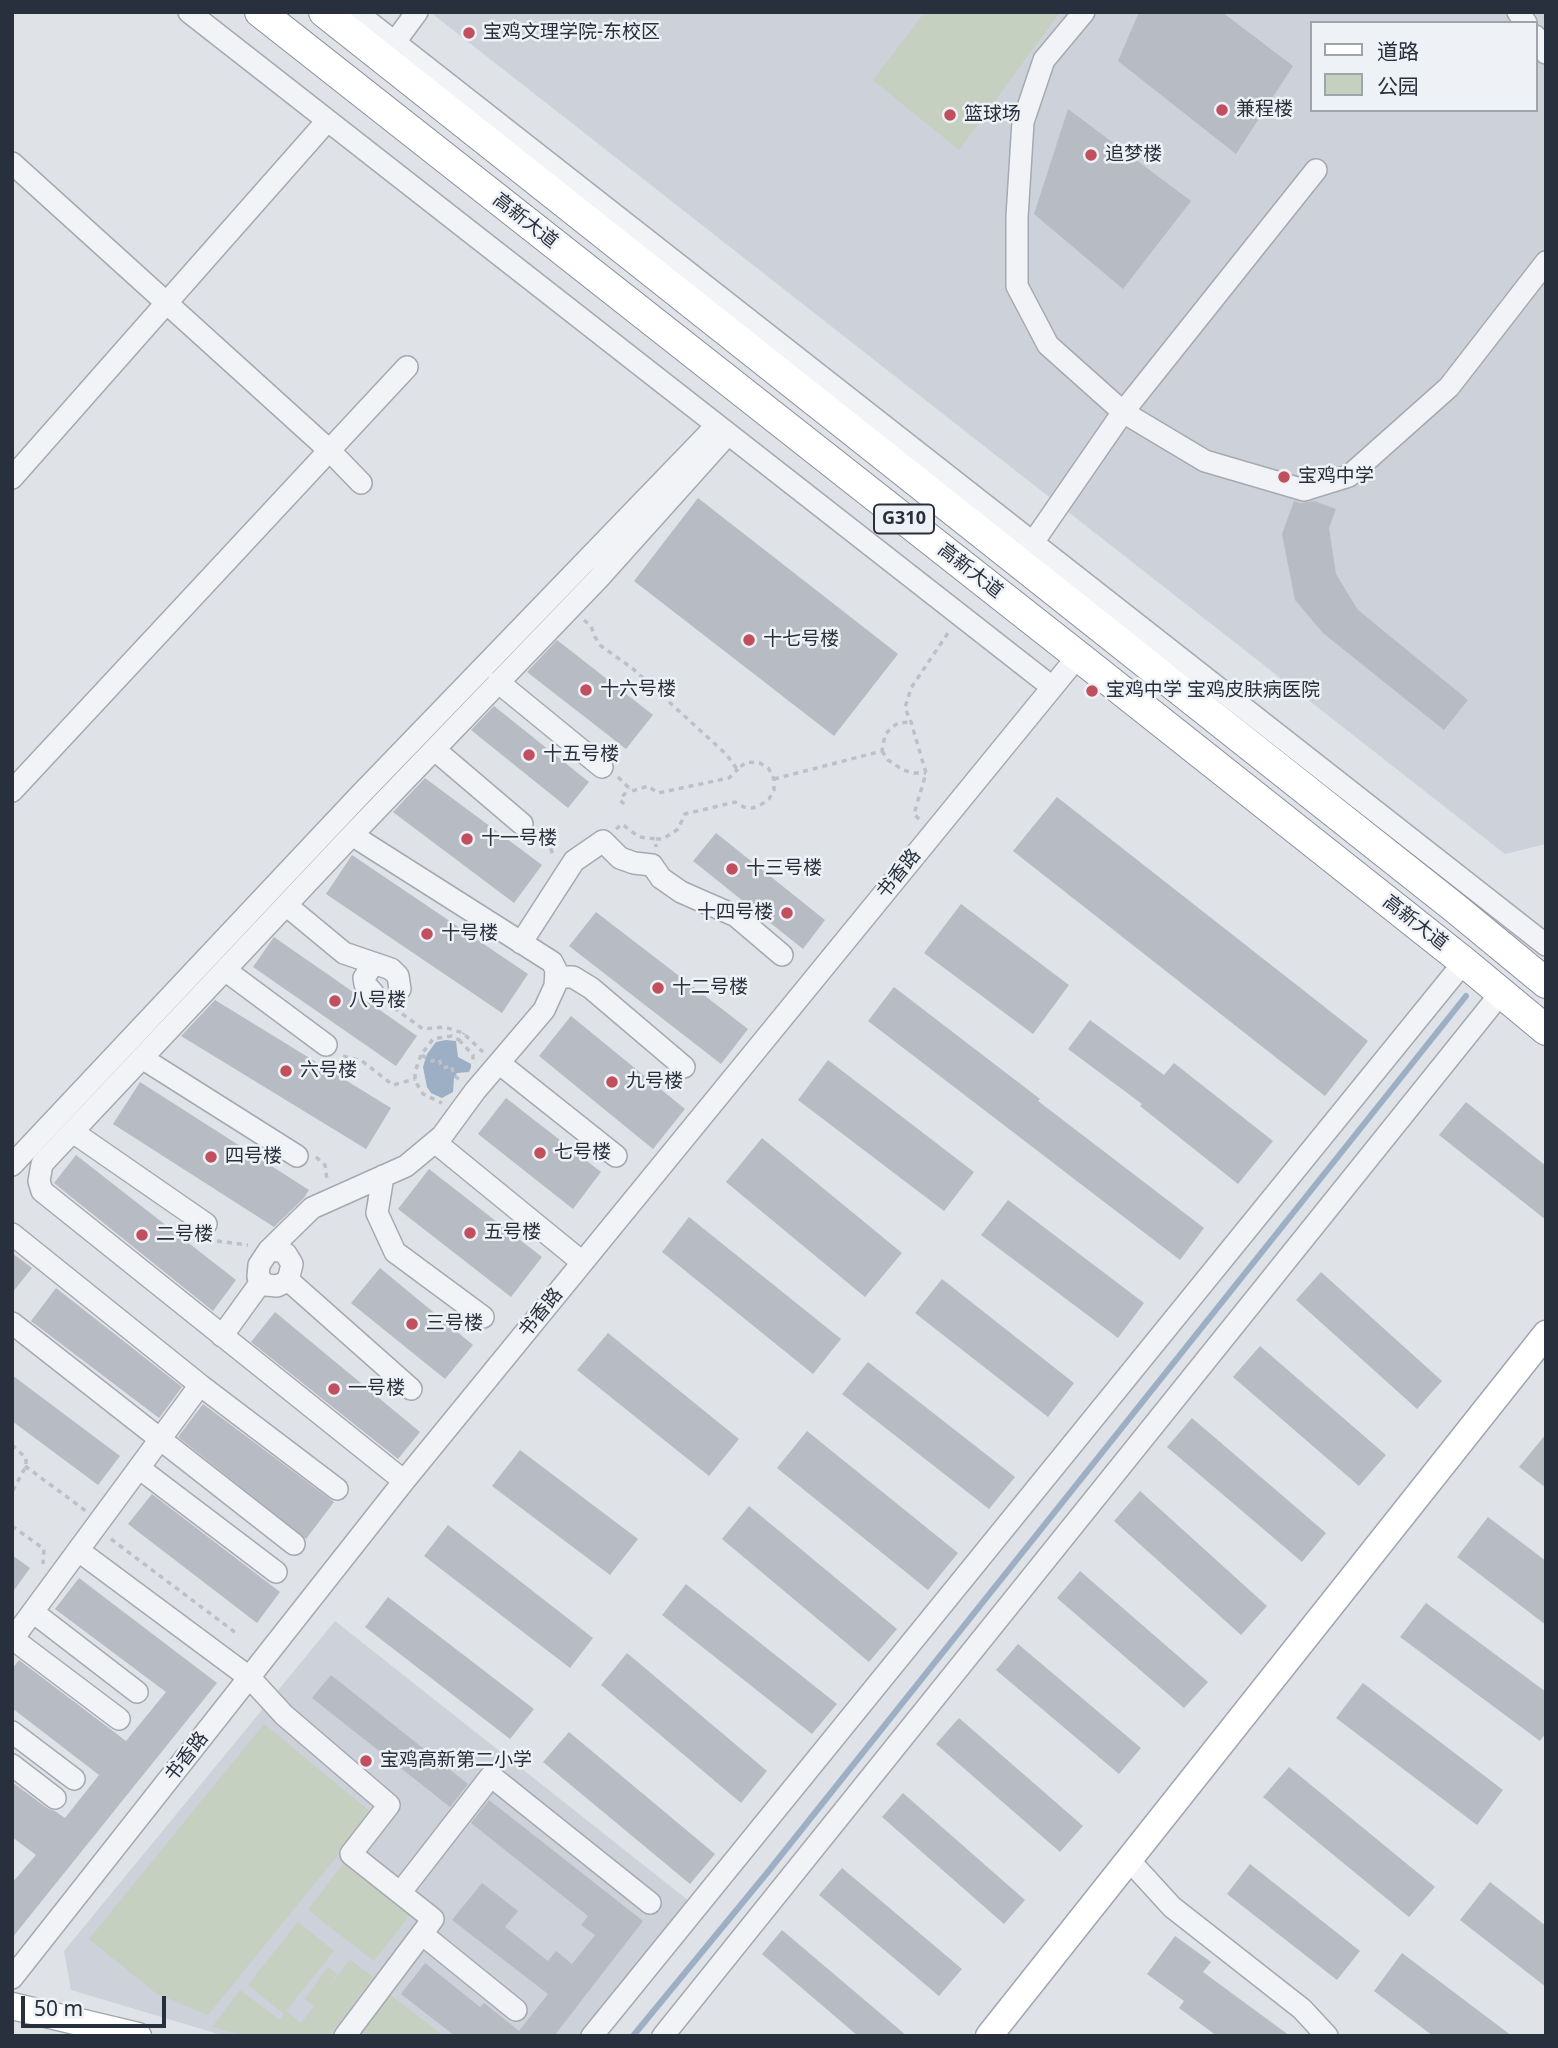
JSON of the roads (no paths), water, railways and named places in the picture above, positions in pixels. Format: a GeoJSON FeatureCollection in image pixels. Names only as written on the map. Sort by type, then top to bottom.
{"type":"FeatureCollection","features":[{"type":"Feature","properties":{"kind":"highway","name":"高新大道"},"geometry":{"type":"LineString","coordinates":[[260,12],[1078,656],[1546,1030]]}},
{"type":"Feature","properties":{"kind":"highway","name":"高新大道"},"geometry":{"type":"LineString","coordinates":[[324,12],[389,51],[1025,554],[1546,983]]}},
{"type":"Feature","properties":{"kind":"main road"},"geometry":{"type":"LineString","coordinates":[[989,2036],[1546,1334]]}},
{"type":"Feature","properties":{"kind":"main road"},"geometry":{"type":"LineString","coordinates":[[12,2006],[138,2036]]}},
{"type":"Feature","properties":{"kind":"street"},"geometry":{"type":"LineString","coordinates":[[189,12],[1052,687]]}},
{"type":"Feature","properties":{"kind":"street"},"geometry":{"type":"LineString","coordinates":[[356,12],[389,51],[417,12]]}},
{"type":"Feature","properties":{"kind":"street"},"geometry":{"type":"LineString","coordinates":[[1084,12],[1044,60],[1023,122],[1017,217],[1017,286],[1048,345],[1123,412],[1205,461],[1304,490],[1349,476],[1449,387],[1546,262]]}},
{"type":"Feature","properties":{"kind":"street"},"geometry":{"type":"LineString","coordinates":[[12,478],[327,121]]}},
{"type":"Feature","properties":{"kind":"street"},"geometry":{"type":"LineString","coordinates":[[12,163],[329,450],[361,483]]}},
{"type":"Feature","properties":{"kind":"street"},"geometry":{"type":"LineString","coordinates":[[1316,170],[1123,412],[1025,554],[1546,945]]}},
{"type":"Feature","properties":{"kind":"street"},"geometry":{"type":"LineString","coordinates":[[12,791],[407,367]]}},
{"type":"Feature","properties":{"kind":"street"},"geometry":{"type":"LineString","coordinates":[[404,1481],[41,1191],[39,1181],[42,1164],[598,579],[722,429]]}},
{"type":"Feature","properties":{"kind":"street"},"geometry":{"type":"LineString","coordinates":[[12,1165],[359,795],[722,429]]}},
{"type":"Feature","properties":{"kind":"street","name":"书香路"},"geometry":{"type":"LineString","coordinates":[[12,1978],[404,1481],[1078,656]]}},
{"type":"Feature","properties":{"kind":"street"},"geometry":{"type":"LineString","coordinates":[[498,682],[602,767]]}},
{"type":"Feature","properties":{"kind":"street"},"geometry":{"type":"LineString","coordinates":[[435,750],[522,824]]}},
{"type":"Feature","properties":{"kind":"street"},"geometry":{"type":"LineString","coordinates":[[266,1254],[280,1251],[290,1259],[292,1270],[288,1280],[277,1286],[261,1282],[258,1272],[266,1254],[312,1208],[406,1166],[442,1136],[468,1092],[499,1063],[544,1010],[555,986],[556,970],[552,962],[352,835]]}},
{"type":"Feature","properties":{"kind":"street"},"geometry":{"type":"LineString","coordinates":[[521,943],[573,861],[603,841],[620,858],[651,865],[661,878],[681,892],[736,916],[782,954]]}},
{"type":"Feature","properties":{"kind":"street"},"geometry":{"type":"LineString","coordinates":[[286,905],[344,953],[391,969],[398,976],[395,998]]}},
{"type":"Feature","properties":{"kind":"street"},"geometry":{"type":"LineString","coordinates":[[592,2036],[1464,962]]}},
{"type":"Feature","properties":{"kind":"street"},"geometry":{"type":"LineString","coordinates":[[373,993],[365,984],[364,978],[376,964]]}},
{"type":"Feature","properties":{"kind":"street"},"geometry":{"type":"LineString","coordinates":[[225,970],[326,1045]]}},
{"type":"Feature","properties":{"kind":"street"},"geometry":{"type":"LineString","coordinates":[[556,976],[573,977],[591,988],[684,1067]]}},
{"type":"Feature","properties":{"kind":"street"},"geometry":{"type":"LineString","coordinates":[[663,2036],[1501,993]]}},
{"type":"Feature","properties":{"kind":"street"},"geometry":{"type":"LineString","coordinates":[[142,1058],[297,1156]]}},
{"type":"Feature","properties":{"kind":"street"},"geometry":{"type":"LineString","coordinates":[[499,1063],[615,1156]]}},
{"type":"Feature","properties":{"kind":"street"},"geometry":{"type":"LineString","coordinates":[[72,1132],[206,1224]]}},
{"type":"Feature","properties":{"kind":"street"},"geometry":{"type":"LineString","coordinates":[[435,1142],[582,1262]]}},
{"type":"Feature","properties":{"kind":"street"},"geometry":{"type":"LineString","coordinates":[[383,1176],[377,1213],[395,1252],[483,1317]]}},
{"type":"Feature","properties":{"kind":"street"},"geometry":{"type":"LineString","coordinates":[[12,1234],[200,1385],[337,1489]]}},
{"type":"Feature","properties":{"kind":"street"},"geometry":{"type":"LineString","coordinates":[[288,1280],[411,1389]]}},
{"type":"Feature","properties":{"kind":"street"},"geometry":{"type":"LineString","coordinates":[[222,1336],[261,1282]]}},
{"type":"Feature","properties":{"kind":"street"},"geometry":{"type":"LineString","coordinates":[[12,1323],[294,1544]]}},
{"type":"Feature","properties":{"kind":"street"},"geometry":{"type":"LineString","coordinates":[[119,1719],[13,1639],[200,1385]]}},
{"type":"Feature","properties":{"kind":"street"},"geometry":{"type":"LineString","coordinates":[[139,1468],[276,1572]]}},
{"type":"Feature","properties":{"kind":"street"},"geometry":{"type":"LineString","coordinates":[[79,1551],[250,1678],[284,1715],[389,1805],[351,1854],[433,1919],[345,2036]]}},
{"type":"Feature","properties":{"kind":"street"},"geometry":{"type":"LineString","coordinates":[[33,1612],[137,1692]]}},
{"type":"Feature","properties":{"kind":"street"},"geometry":{"type":"LineString","coordinates":[[12,1732],[74,1779]]}},
{"type":"Feature","properties":{"kind":"street"},"geometry":{"type":"LineString","coordinates":[[12,1765],[55,1798]]}},
{"type":"Feature","properties":{"kind":"street"},"geometry":{"type":"LineString","coordinates":[[400,1893],[491,1776],[650,1903]]}},
{"type":"Feature","properties":{"kind":"street"},"geometry":{"type":"LineString","coordinates":[[1129,1860],[1171,1907],[1303,2009],[1327,2036]]}},
{"type":"Feature","properties":{"kind":"street"},"geometry":{"type":"LineString","coordinates":[[422,1934],[516,2010]]}},
{"type":"Feature","properties":{"kind":"water"},"geometry":{"type":"Polygon","coordinates":[[[456,1041],[458,1057],[471,1064],[471,1067],[469,1072],[457,1073],[453,1092],[442,1098],[431,1093],[427,1087],[423,1067],[427,1054],[436,1042],[456,1041]]]}},
{"type":"Feature","properties":{"kind":"waterway"},"geometry":{"type":"LineString","coordinates":[[633,2036],[767,1873],[1466,996]]}},
{"type":"Feature","properties":{"kind":"place","name":"宝鸡文理学院-东校区"},"geometry":{"type":"Point","coordinates":[469,33]}},
{"type":"Feature","properties":{"kind":"place","name":"兼程楼"},"geometry":{"type":"Point","coordinates":[1222,110]}},
{"type":"Feature","properties":{"kind":"place","name":"篮球场"},"geometry":{"type":"Point","coordinates":[950,115]}},
{"type":"Feature","properties":{"kind":"place","name":"追梦楼"},"geometry":{"type":"Point","coordinates":[1091,155]}},
{"type":"Feature","properties":{"kind":"place","name":"宝鸡中学"},"geometry":{"type":"Point","coordinates":[1284,477]}},
{"type":"Feature","properties":{"kind":"place","name":"十七号楼"},"geometry":{"type":"Point","coordinates":[749,640]}},
{"type":"Feature","properties":{"kind":"place","name":"十六号楼"},"geometry":{"type":"Point","coordinates":[586,690]}},
{"type":"Feature","properties":{"kind":"place","name":"宝鸡中学 宝鸡皮肤病医院"},"geometry":{"type":"Point","coordinates":[1092,691]}},
{"type":"Feature","properties":{"kind":"place","name":"十五号楼"},"geometry":{"type":"Point","coordinates":[529,755]}},
{"type":"Feature","properties":{"kind":"place","name":"十一号楼"},"geometry":{"type":"Point","coordinates":[467,839]}},
{"type":"Feature","properties":{"kind":"place","name":"十三号楼"},"geometry":{"type":"Point","coordinates":[732,869]}},
{"type":"Feature","properties":{"kind":"place","name":"十四号楼"},"geometry":{"type":"Point","coordinates":[787,913]}},
{"type":"Feature","properties":{"kind":"place","name":"十号楼"},"geometry":{"type":"Point","coordinates":[427,934]}},
{"type":"Feature","properties":{"kind":"place","name":"十二号楼"},"geometry":{"type":"Point","coordinates":[658,988]}},
{"type":"Feature","properties":{"kind":"place","name":"八号楼"},"geometry":{"type":"Point","coordinates":[335,1001]}},
{"type":"Feature","properties":{"kind":"place","name":"六号楼"},"geometry":{"type":"Point","coordinates":[286,1071]}},
{"type":"Feature","properties":{"kind":"place","name":"九号楼"},"geometry":{"type":"Point","coordinates":[612,1082]}},
{"type":"Feature","properties":{"kind":"place","name":"七号楼"},"geometry":{"type":"Point","coordinates":[540,1153]}},
{"type":"Feature","properties":{"kind":"place","name":"四号楼"},"geometry":{"type":"Point","coordinates":[211,1157]}},
{"type":"Feature","properties":{"kind":"place","name":"五号楼"},"geometry":{"type":"Point","coordinates":[470,1233]}},
{"type":"Feature","properties":{"kind":"place","name":"二号楼"},"geometry":{"type":"Point","coordinates":[142,1235]}},
{"type":"Feature","properties":{"kind":"place","name":"三号楼"},"geometry":{"type":"Point","coordinates":[412,1324]}},
{"type":"Feature","properties":{"kind":"place","name":"一号楼"},"geometry":{"type":"Point","coordinates":[334,1389]}},
{"type":"Feature","properties":{"kind":"place","name":"宝鸡高新第二小学"},"geometry":{"type":"Point","coordinates":[366,1761]}}]}
